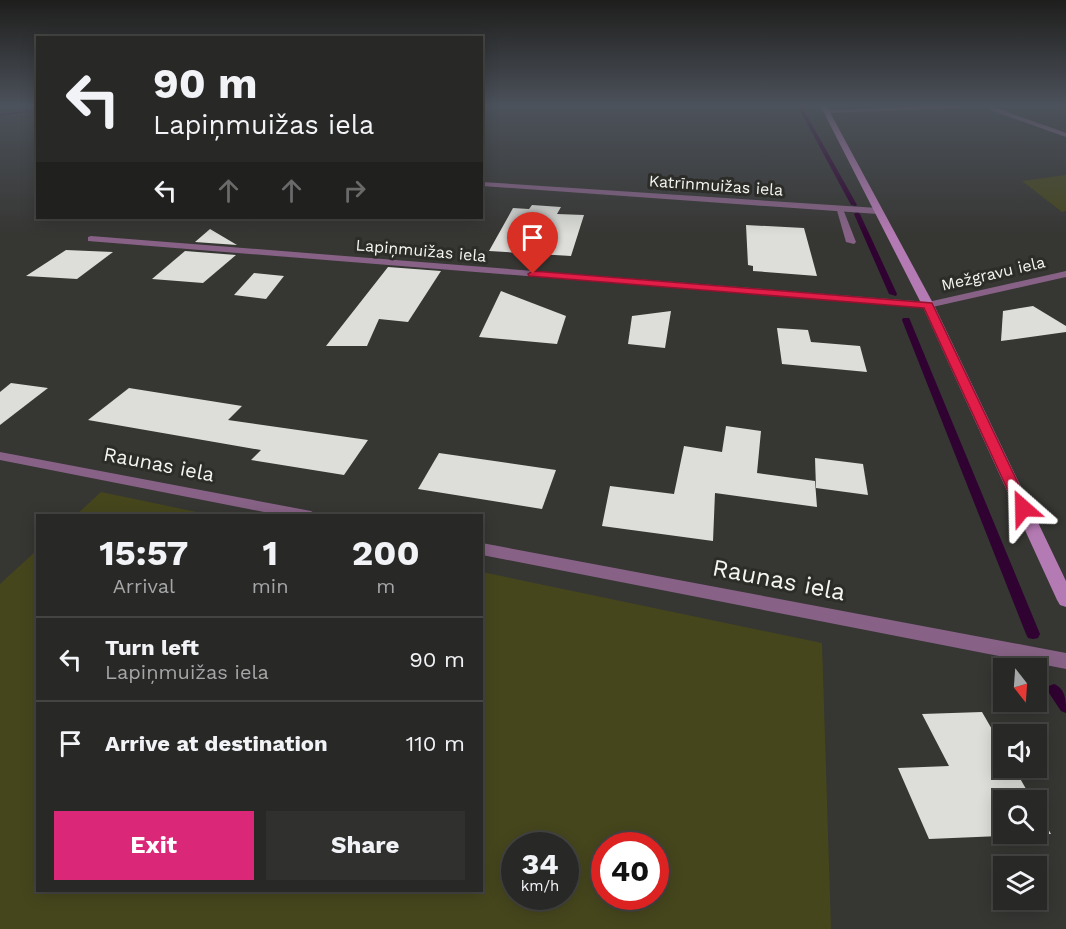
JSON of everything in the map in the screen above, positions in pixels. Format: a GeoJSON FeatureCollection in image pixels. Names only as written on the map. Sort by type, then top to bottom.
{"type":"FeatureCollection","features":[{"type":"Feature","properties":{"kind":"street"},"geometry":{"type":"LineString","coordinates":[[846,148],[928,305],[1066,600]]}},
{"type":"Feature","properties":{"kind":"street","name":"Katrīnmuižas iela"},"geometry":{"type":"LineString","coordinates":[[483,184],[878,212]]}},
{"type":"Feature","properties":{"kind":"street"},"geometry":{"type":"LineString","coordinates":[[839,209],[851,242]]}},
{"type":"Feature","properties":{"kind":"street","name":"Lapiņmuižas iela"},"geometry":{"type":"LineString","coordinates":[[91,239],[928,305]]}},
{"type":"Feature","properties":{"kind":"street","name":"Mežgravu iela"},"geometry":{"type":"LineString","coordinates":[[928,305],[1066,274]]}},
{"type":"Feature","properties":{"kind":"street","name":"Raunas iela"},"geometry":{"type":"LineString","coordinates":[[0,456],[300,514]]}},
{"type":"Feature","properties":{"kind":"street","name":"Raunas iela"},"geometry":{"type":"LineString","coordinates":[[483,549],[1066,661]]}},
{"type":"Feature","properties":{"kind":"shaded area"},"geometry":{"type":"Polygon","coordinates":[[[1066,175],[1066,211],[1062,212],[1022,181],[1066,175]]]}},
{"type":"Feature","properties":{"kind":"shaded area"},"geometry":{"type":"Polygon","coordinates":[[[101,492],[206,514],[77,514],[101,492]]]}},
{"type":"Feature","properties":{"kind":"shaded area"},"geometry":{"type":"Polygon","coordinates":[[[36,551],[36,892],[483,892],[483,572],[822,643],[831,929],[0,929],[0,584],[36,551]]]}},
{"type":"Feature","properties":{"kind":"building"},"geometry":{"type":"Polygon","coordinates":[[[532,205],[561,207],[557,214],[584,215],[571,256],[489,251],[513,208],[529,209],[532,205]]]}},
{"type":"Feature","properties":{"kind":"building"},"geometry":{"type":"Polygon","coordinates":[[[746,225],[804,228],[817,276],[753,271],[753,266],[748,265],[746,225]]]}},
{"type":"Feature","properties":{"kind":"building"},"geometry":{"type":"Polygon","coordinates":[[[210,229],[237,245],[195,242],[210,229]]]}},
{"type":"Feature","properties":{"kind":"building"},"geometry":{"type":"Polygon","coordinates":[[[66,250],[113,252],[77,279],[26,276],[66,250]]]}},
{"type":"Feature","properties":{"kind":"building"},"geometry":{"type":"Polygon","coordinates":[[[185,251],[236,255],[203,283],[152,279],[185,251]]]}},
{"type":"Feature","properties":{"kind":"building"},"geometry":{"type":"Polygon","coordinates":[[[388,267],[441,271],[408,322],[379,319],[367,346],[326,346],[388,267]]]}},
{"type":"Feature","properties":{"kind":"building"},"geometry":{"type":"Polygon","coordinates":[[[254,273],[284,276],[266,299],[234,295],[254,273]]]}},
{"type":"Feature","properties":{"kind":"building"},"geometry":{"type":"Polygon","coordinates":[[[501,291],[566,316],[557,344],[479,337],[501,291]]]}},
{"type":"Feature","properties":{"kind":"building"},"geometry":{"type":"Polygon","coordinates":[[[1033,306],[1066,326],[1066,332],[1001,341],[1003,311],[1033,306]]]}},
{"type":"Feature","properties":{"kind":"building"},"geometry":{"type":"Polygon","coordinates":[[[671,311],[665,348],[628,344],[632,316],[671,311]]]}},
{"type":"Feature","properties":{"kind":"building"},"geometry":{"type":"Polygon","coordinates":[[[777,328],[808,330],[811,342],[860,346],[867,372],[782,364],[777,328]]]}},
{"type":"Feature","properties":{"kind":"building"},"geometry":{"type":"Polygon","coordinates":[[[11,383],[48,388],[0,425],[0,392],[11,383]]]}},
{"type":"Feature","properties":{"kind":"building"},"geometry":{"type":"Polygon","coordinates":[[[129,388],[242,406],[228,420],[368,440],[344,475],[251,460],[261,450],[88,420],[129,388]]]}},
{"type":"Feature","properties":{"kind":"building"},"geometry":{"type":"Polygon","coordinates":[[[726,426],[761,431],[757,473],[815,481],[817,507],[715,493],[713,541],[602,526],[610,486],[674,494],[684,446],[722,452],[726,426]]]}},
{"type":"Feature","properties":{"kind":"building"},"geometry":{"type":"Polygon","coordinates":[[[439,453],[556,470],[542,509],[418,489],[439,453]]]}},
{"type":"Feature","properties":{"kind":"building"},"geometry":{"type":"Polygon","coordinates":[[[815,458],[863,464],[868,495],[816,488],[815,458]]]}},
{"type":"Feature","properties":{"kind":"building"},"geometry":{"type":"Polygon","coordinates":[[[982,712],[993,731],[993,778],[1020,778],[1027,790],[993,790],[993,836],[929,839],[898,768],[949,766],[922,714],[982,712]]]}},
{"type":"Feature","properties":{"kind":"waterway"},"geometry":{"type":"LineString","coordinates":[[823,148],[854,205]]}},
{"type":"Feature","properties":{"kind":"waterway"},"geometry":{"type":"LineString","coordinates":[[857,214],[893,294]]}},
{"type":"Feature","properties":{"kind":"waterway"},"geometry":{"type":"LineString","coordinates":[[906,320],[1033,634]]}},
{"type":"Feature","properties":{"kind":"waterway"},"geometry":{"type":"LineString","coordinates":[[1054,690],[1066,707]]}},
{"type":"Feature","properties":{"kind":"route"},"geometry":{"type":"LineString","coordinates":[[533,274],[928,305],[1023,508]]}}]}
